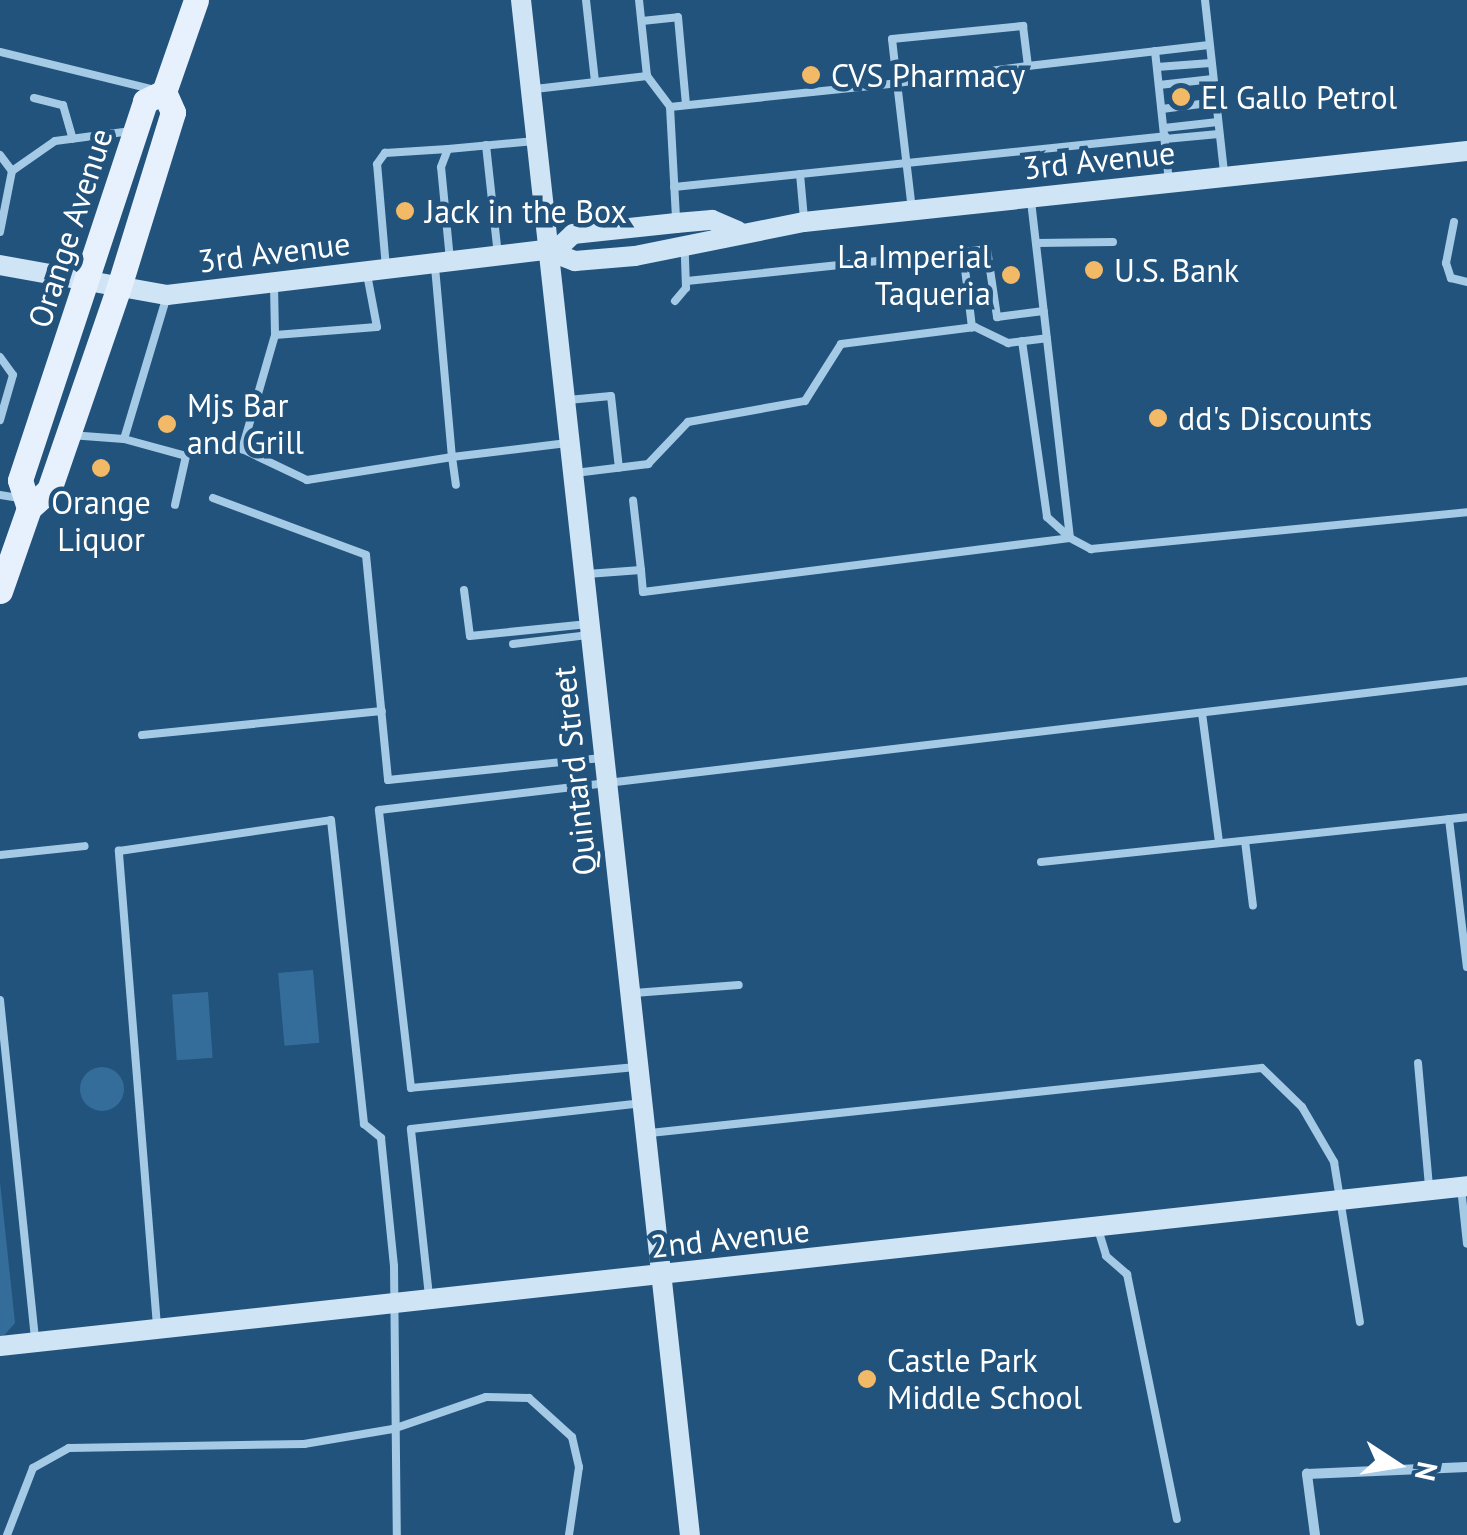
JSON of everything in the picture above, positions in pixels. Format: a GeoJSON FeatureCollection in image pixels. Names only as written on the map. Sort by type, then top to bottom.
{"type":"FeatureCollection","features":[{"type":"Feature","properties":{"kind":"main road","name":"Orange Avenue"},"geometry":{"type":"LineString","coordinates":[[28,504],[49,490],[118,290],[173,112],[164,92],[196,0]]}},
{"type":"Feature","properties":{"kind":"main road","name":"Orange Avenue"},"geometry":{"type":"LineString","coordinates":[[0,591],[28,504],[20,480],[89,284],[145,101],[164,92]]}},
{"type":"Feature","properties":{"kind":"street","name":"Quintard Street"},"geometry":{"type":"LineString","coordinates":[[521,0],[690,1535]]}},
{"type":"Feature","properties":{"kind":"street","name":"3rd Avenue"},"geometry":{"type":"LineString","coordinates":[[551,250],[575,261],[685,250],[738,231],[804,222],[1467,152]]}},
{"type":"Feature","properties":{"kind":"street","name":"3rd Avenue"},"geometry":{"type":"LineString","coordinates":[[0,265],[118,290],[167,295],[551,250],[574,234],[676,222],[712,220],[738,231]]}},
{"type":"Feature","properties":{"kind":"street","name":"2nd Avenue"},"geometry":{"type":"LineString","coordinates":[[0,1346],[36,1348],[1464,1187]]}},
{"type":"Feature","properties":{"kind":"street"},"geometry":{"type":"LineString","coordinates":[[1315,1535],[1307,1474],[1467,1467]]}},
{"type":"Feature","properties":{"kind":"lane"},"geometry":{"type":"LineString","coordinates":[[586,0],[595,82]]}},
{"type":"Feature","properties":{"kind":"lane"},"geometry":{"type":"LineString","coordinates":[[639,0],[648,76],[670,106],[676,222]]}},
{"type":"Feature","properties":{"kind":"lane"},"geometry":{"type":"LineString","coordinates":[[1204,0],[1224,177]]}},
{"type":"Feature","properties":{"kind":"lane"},"geometry":{"type":"LineString","coordinates":[[642,21],[678,17],[686,105]]}},
{"type":"Feature","properties":{"kind":"lane"},"geometry":{"type":"LineString","coordinates":[[912,210],[892,39],[1023,26],[1028,66]]}},
{"type":"Feature","properties":{"kind":"lane"},"geometry":{"type":"LineString","coordinates":[[670,106],[1210,45]]}},
{"type":"Feature","properties":{"kind":"lane"},"geometry":{"type":"LineString","coordinates":[[1156,51],[1170,183]]}},
{"type":"Feature","properties":{"kind":"lane"},"geometry":{"type":"LineString","coordinates":[[0,52],[164,92]]}},
{"type":"Feature","properties":{"kind":"lane"},"geometry":{"type":"LineString","coordinates":[[1157,67],[1212,63]]}},
{"type":"Feature","properties":{"kind":"lane"},"geometry":{"type":"LineString","coordinates":[[530,89],[648,76]]}},
{"type":"Feature","properties":{"kind":"lane"},"geometry":{"type":"LineString","coordinates":[[1159,84],[1213,79]]}},
{"type":"Feature","properties":{"kind":"lane"},"geometry":{"type":"LineString","coordinates":[[34,98],[62,104],[73,139]]}},
{"type":"Feature","properties":{"kind":"lane"},"geometry":{"type":"LineString","coordinates":[[1162,108],[1216,102]]}},
{"type":"Feature","properties":{"kind":"lane"},"geometry":{"type":"LineString","coordinates":[[674,187],[1164,134],[1218,122]]}},
{"type":"Feature","properties":{"kind":"lane"},"geometry":{"type":"LineString","coordinates":[[12,171],[73,139],[136,130]]}},
{"type":"Feature","properties":{"kind":"lane"},"geometry":{"type":"LineString","coordinates":[[1164,134],[1219,134]]}},
{"type":"Feature","properties":{"kind":"lane"},"geometry":{"type":"LineString","coordinates":[[275,334],[376,327],[377,164],[385,153],[535,141]]}},
{"type":"Feature","properties":{"kind":"lane"},"geometry":{"type":"LineString","coordinates":[[486,145],[498,255]]}},
{"type":"Feature","properties":{"kind":"lane"},"geometry":{"type":"LineString","coordinates":[[448,149],[441,167],[442,262],[456,485]]}},
{"type":"Feature","properties":{"kind":"lane"},"geometry":{"type":"LineString","coordinates":[[0,155],[12,171],[0,232]]}},
{"type":"Feature","properties":{"kind":"lane"},"geometry":{"type":"LineString","coordinates":[[800,174],[804,222]]}},
{"type":"Feature","properties":{"kind":"lane"},"geometry":{"type":"LineString","coordinates":[[1031,198],[1070,538]]}},
{"type":"Feature","properties":{"kind":"lane"},"geometry":{"type":"LineString","coordinates":[[1454,222],[1446,263],[1450,278],[1467,282]]}},
{"type":"Feature","properties":{"kind":"lane"},"geometry":{"type":"LineString","coordinates":[[1036,243],[1113,242]]}},
{"type":"Feature","properties":{"kind":"lane"},"geometry":{"type":"LineString","coordinates":[[688,281],[987,249],[996,316],[1044,311]]}},
{"type":"Feature","properties":{"kind":"lane"},"geometry":{"type":"LineString","coordinates":[[675,301],[688,281],[685,250]]}},
{"type":"Feature","properties":{"kind":"lane"},"geometry":{"type":"LineString","coordinates":[[963,252],[972,327]]}},
{"type":"Feature","properties":{"kind":"lane"},"geometry":{"type":"LineString","coordinates":[[274,282],[275,334],[242,449],[307,480],[568,442]]}},
{"type":"Feature","properties":{"kind":"lane"},"geometry":{"type":"LineString","coordinates":[[124,440],[167,295]]}},
{"type":"Feature","properties":{"kind":"lane"},"geometry":{"type":"LineString","coordinates":[[571,474],[648,464],[688,422],[805,401],[841,344],[972,327],[1022,341],[1047,338]]}},
{"type":"Feature","properties":{"kind":"lane"},"geometry":{"type":"LineString","coordinates":[[1022,341],[1047,517],[1070,538],[1091,549],[1467,512]]}},
{"type":"Feature","properties":{"kind":"lane"},"geometry":{"type":"LineString","coordinates":[[0,357],[14,376],[0,420]]}},
{"type":"Feature","properties":{"kind":"lane"},"geometry":{"type":"LineString","coordinates":[[563,400],[611,396],[618,468]]}},
{"type":"Feature","properties":{"kind":"lane"},"geometry":{"type":"LineString","coordinates":[[68,434],[124,440],[186,456],[174,505]]}},
{"type":"Feature","properties":{"kind":"lane"},"geometry":{"type":"LineString","coordinates":[[0,495],[28,504]]}},
{"type":"Feature","properties":{"kind":"lane"},"geometry":{"type":"LineString","coordinates":[[213,498],[366,555],[388,780],[602,758]]}},
{"type":"Feature","properties":{"kind":"lane"},"geometry":{"type":"LineString","coordinates":[[633,500],[643,592],[1070,538]]}},
{"type":"Feature","properties":{"kind":"lane"},"geometry":{"type":"LineString","coordinates":[[582,574],[641,570]]}},
{"type":"Feature","properties":{"kind":"lane"},"geometry":{"type":"LineString","coordinates":[[464,590],[470,636],[588,629]]}},
{"type":"Feature","properties":{"kind":"lane"},"geometry":{"type":"LineString","coordinates":[[513,644],[588,629]]}},
{"type":"Feature","properties":{"kind":"lane"},"geometry":{"type":"LineString","coordinates":[[638,1067],[411,1088],[379,810],[1467,681]]}},
{"type":"Feature","properties":{"kind":"lane"},"geometry":{"type":"LineString","coordinates":[[142,735],[382,711]]}},
{"type":"Feature","properties":{"kind":"lane"},"geometry":{"type":"LineString","coordinates":[[1202,713],[1219,844]]}},
{"type":"Feature","properties":{"kind":"lane"},"geometry":{"type":"LineString","coordinates":[[1041,862],[1467,818]]}},
{"type":"Feature","properties":{"kind":"lane"},"geometry":{"type":"LineString","coordinates":[[1450,819],[1467,967]]}},
{"type":"Feature","properties":{"kind":"lane"},"geometry":{"type":"LineString","coordinates":[[158,1334],[118,851],[331,820],[364,1124],[381,1138],[395,1306],[392,1429],[398,1535]]}},
{"type":"Feature","properties":{"kind":"lane"},"geometry":{"type":"LineString","coordinates":[[1245,841],[1253,906]]}},
{"type":"Feature","properties":{"kind":"lane"},"geometry":{"type":"LineString","coordinates":[[0,855],[85,846]]}},
{"type":"Feature","properties":{"kind":"lane"},"geometry":{"type":"LineString","coordinates":[[630,994],[739,984]]}},
{"type":"Feature","properties":{"kind":"lane"},"geometry":{"type":"LineString","coordinates":[[0,1000],[36,1348]]}},
{"type":"Feature","properties":{"kind":"lane"},"geometry":{"type":"LineString","coordinates":[[1418,1063],[1429,1192]]}},
{"type":"Feature","properties":{"kind":"lane"},"geometry":{"type":"LineString","coordinates":[[645,1134],[1248,1066],[1283,1083],[1334,1162],[1360,1322]]}},
{"type":"Feature","properties":{"kind":"lane"},"geometry":{"type":"LineString","coordinates":[[429,1302],[411,1128],[642,1103]]}},
{"type":"Feature","properties":{"kind":"lane"},"geometry":{"type":"LineString","coordinates":[[1464,1187],[1467,1244]]}},
{"type":"Feature","properties":{"kind":"lane"},"geometry":{"type":"LineString","coordinates":[[1098,1229],[1106,1256],[1127,1274],[1176,1520]]}},
{"type":"Feature","properties":{"kind":"lane"},"geometry":{"type":"LineString","coordinates":[[7,1535],[33,1468],[70,1448],[304,1444],[392,1429],[486,1397],[529,1398],[572,1437],[578,1467],[569,1535]]}},
{"type":"Feature","properties":{"kind":"shaded area"},"geometry":{"type":"Polygon","coordinates":[[[313,970],[319,1043],[284,1046],[278,973],[313,970]]]}},
{"type":"Feature","properties":{"kind":"shaded area"},"geometry":{"type":"Polygon","coordinates":[[[208,992],[213,1058],[177,1060],[172,995],[208,992]]]}},
{"type":"Feature","properties":{"kind":"shaded area"},"geometry":{"type":"Polygon","coordinates":[[[102,1067],[117,1074],[124,1089],[117,1104],[102,1111],[87,1104],[80,1089],[87,1074],[102,1067]]]}},
{"type":"Feature","properties":{"kind":"shaded area"},"geometry":{"type":"Polygon","coordinates":[[[0,1182],[15,1323],[0,1340],[0,1182]]]}},
{"type":"Feature","properties":{"kind":"place","name":"CVS Pharmacy"},"geometry":{"type":"Point","coordinates":[811,75]}},
{"type":"Feature","properties":{"kind":"place","name":"El Gallo Petrol"},"geometry":{"type":"Point","coordinates":[1181,97]}},
{"type":"Feature","properties":{"kind":"place","name":"Jack in the Box"},"geometry":{"type":"Point","coordinates":[405,211]}},
{"type":"Feature","properties":{"kind":"place","name":"U.S. Bank"},"geometry":{"type":"Point","coordinates":[1094,270]}},
{"type":"Feature","properties":{"kind":"place","name":"La Imperial Taqueria"},"geometry":{"type":"Point","coordinates":[1011,275]}},
{"type":"Feature","properties":{"kind":"place","name":"dd's Discounts"},"geometry":{"type":"Point","coordinates":[1158,418]}},
{"type":"Feature","properties":{"kind":"place","name":"Mjs Bar and Grill"},"geometry":{"type":"Point","coordinates":[167,424]}},
{"type":"Feature","properties":{"kind":"place","name":"Orange Liquor"},"geometry":{"type":"Point","coordinates":[101,468]}},
{"type":"Feature","properties":{"kind":"place","name":"Castle Park Middle School"},"geometry":{"type":"Point","coordinates":[867,1379]}}]}
